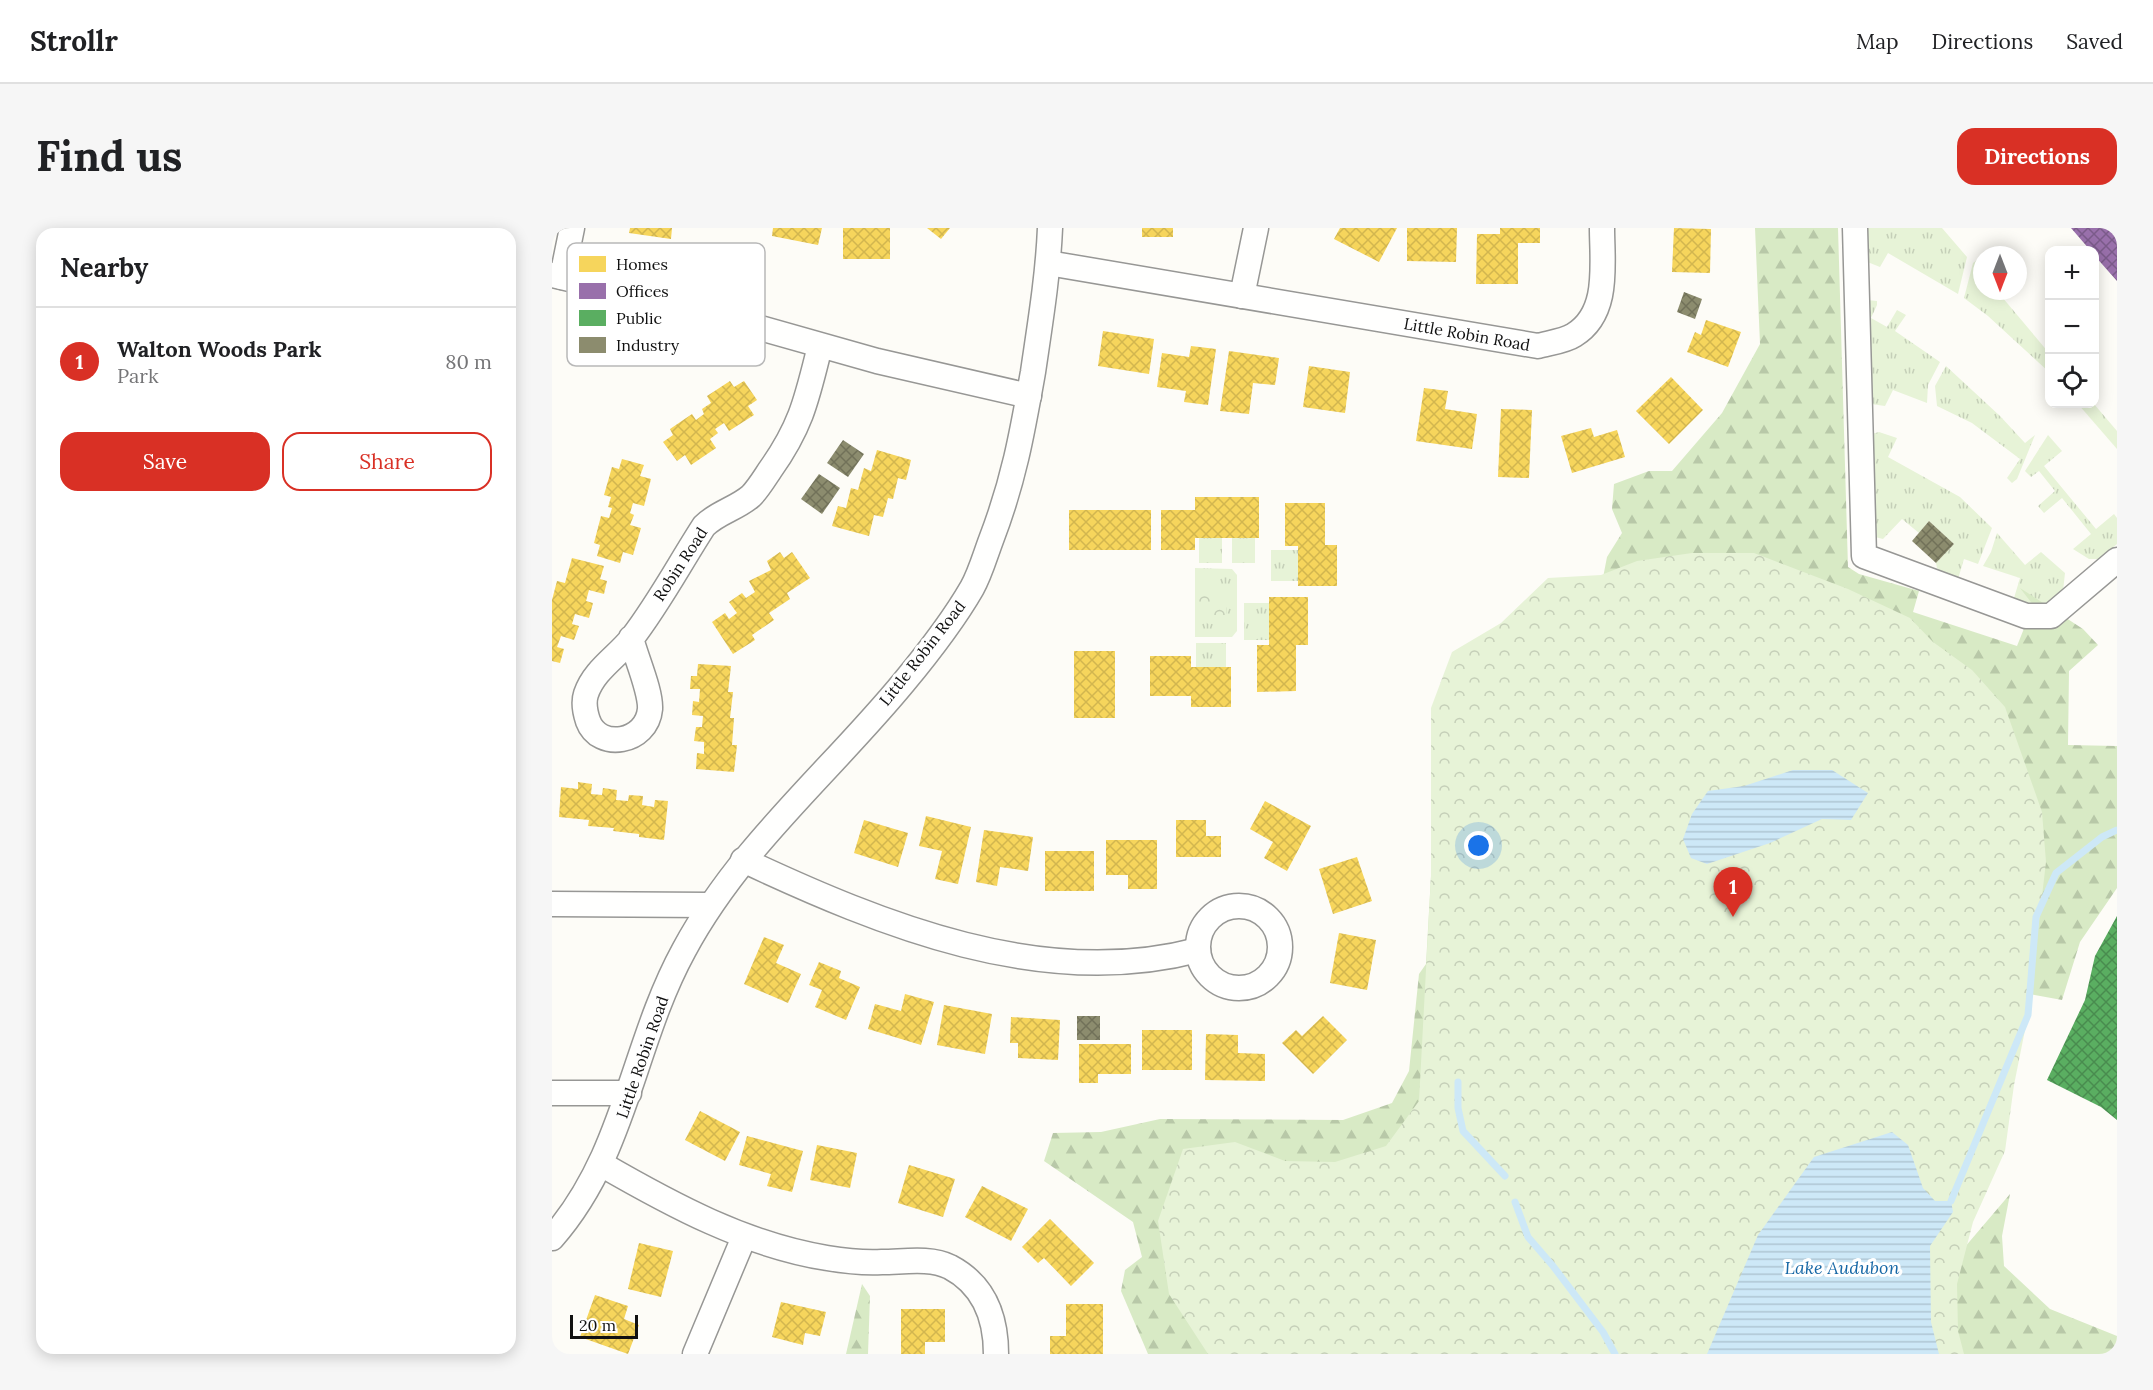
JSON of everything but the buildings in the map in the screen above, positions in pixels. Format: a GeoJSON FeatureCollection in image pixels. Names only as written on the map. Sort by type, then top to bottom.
{"type":"FeatureCollection","features":[{"type":"Feature","properties":{"kind":"street"},"geometry":{"type":"LineString","coordinates":[[567,243],[572,228]]}},
{"type":"Feature","properties":{"kind":"street","name":"Little Robin Road"},"geometry":{"type":"LineString","coordinates":[[552,1238],[583,1197],[601,1164],[616,1131],[657,1008],[683,951],[710,905],[774,823],[903,684],[936,642],[973,587],[1007,499],[1021,448],[1048,263],[1050,228]]}},
{"type":"Feature","properties":{"kind":"street"},"geometry":{"type":"LineString","coordinates":[[1242,296],[1256,228]]}},
{"type":"Feature","properties":{"kind":"street","name":"Little Robin Road"},"geometry":{"type":"LineString","coordinates":[[1048,263],[1538,346],[1573,336],[1593,319],[1602,290],[1602,228]]}},
{"type":"Feature","properties":{"kind":"street"},"geometry":{"type":"LineString","coordinates":[[1855,228],[1864,556],[2026,616],[2051,616],[2117,560]]}},
{"type":"Feature","properties":{"kind":"street"},"geometry":{"type":"LineString","coordinates":[[557,276],[567,244]]}},
{"type":"Feature","properties":{"kind":"street"},"geometry":{"type":"LineString","coordinates":[[765,330],[820,346],[1029,396]]}},
{"type":"Feature","properties":{"kind":"street","name":"Robin Road"},"geometry":{"type":"LineString","coordinates":[[632,638],[704,526],[715,514],[739,505],[753,494],[790,442],[802,417],[820,346]]}},
{"type":"Feature","properties":{"kind":"street"},"geometry":{"type":"LineString","coordinates":[[743,860],[884,922],[948,942],[1014,955],[1068,960],[1148,960],[1198,950]]}},
{"type":"Feature","properties":{"kind":"street"},"geometry":{"type":"LineString","coordinates":[[552,904],[710,905]]}},
{"type":"Feature","properties":{"kind":"street"},"geometry":{"type":"LineString","coordinates":[[552,1093],[629,1093]]}},
{"type":"Feature","properties":{"kind":"street"},"geometry":{"type":"LineString","coordinates":[[601,1164],[645,1190],[744,1237],[827,1258],[871,1262],[917,1261],[939,1263],[949,1267],[972,1283],[987,1303],[996,1336],[996,1354]]}},
{"type":"Feature","properties":{"kind":"street"},"geometry":{"type":"LineString","coordinates":[[695,1354],[744,1237]]}},
{"type":"Feature","properties":{"kind":"green space"},"geometry":{"type":"Polygon","coordinates":[[[1755,228],[1838,228],[1848,567],[1859,574],[1919,591],[1913,612],[2017,646],[2025,626],[2051,628],[2020,588],[2083,629],[2098,645],[2069,671],[2068,745],[2117,746],[2117,888],[2080,942],[2062,1000],[2029,994],[2028,1015],[1990,1108],[1707,1354],[1148,1354],[1121,1291],[1125,1270],[1142,1257],[1133,1222],[1044,1161],[1053,1133],[1101,1132],[1160,1119],[1343,1120],[1392,1103],[1409,1071],[1419,974],[1426,964],[1431,876],[1600,593],[1607,557],[1622,533],[1612,509],[1614,484],[1649,471],[1672,471],[1722,413],[1760,344],[1755,228]]]}},
{"type":"Feature","properties":{"kind":"green space"},"geometry":{"type":"Polygon","coordinates":[[[1861,228],[1942,228],[1967,257],[1958,294],[1888,253],[1880,267],[1865,261],[1861,228]]]}},
{"type":"Feature","properties":{"kind":"green space"},"geometry":{"type":"Polygon","coordinates":[[[1973,263],[1973,300],[2005,300],[2045,348],[2045,368],[1988,316],[1964,298],[1973,263]]]}},
{"type":"Feature","properties":{"kind":"green space"},"geometry":{"type":"Polygon","coordinates":[[[1867,300],[1877,301],[1871,318],[1887,327],[1897,310],[1906,315],[1895,331],[1940,362],[1928,385],[1927,403],[1893,390],[1885,406],[1871,404],[1867,300]]]}},
{"type":"Feature","properties":{"kind":"green space"},"geometry":{"type":"Polygon","coordinates":[[[1946,366],[2000,416],[2025,443],[2035,435],[2017,479],[2012,483],[2007,478],[2020,459],[1972,423],[1937,406],[1935,386],[1946,366]]]}},
{"type":"Feature","properties":{"kind":"green space"},"geometry":{"type":"Polygon","coordinates":[[[2081,408],[2097,408],[2117,431],[2117,449],[2081,408]]]}},
{"type":"Feature","properties":{"kind":"green space"},"geometry":{"type":"Polygon","coordinates":[[[1879,432],[1897,438],[1888,457],[1960,497],[1992,528],[1978,564],[1964,559],[1958,579],[1948,577],[1937,568],[1936,563],[1954,544],[1929,521],[1919,533],[1902,519],[1883,539],[1871,536],[1872,434],[1879,432]]]}},
{"type":"Feature","properties":{"kind":"green space"},"geometry":{"type":"Polygon","coordinates":[[[2048,435],[2062,451],[2044,466],[2096,529],[2114,514],[2117,518],[2117,544],[2100,559],[2089,559],[2073,549],[2091,534],[2062,498],[2044,513],[2038,506],[2055,491],[2039,471],[2031,477],[2025,471],[2048,435]]]}},
{"type":"Feature","properties":{"kind":"green space"},"geometry":{"type":"Polygon","coordinates":[[[1997,533],[2025,565],[2041,552],[2065,573],[2063,591],[2045,606],[2017,602],[2014,598],[2020,578],[1983,566],[1991,552],[1997,533]]]}},
{"type":"Feature","properties":{"kind":"green space"},"geometry":{"type":"Polygon","coordinates":[[[1199,538],[1222,538],[1222,563],[1199,563],[1199,538]]]}},
{"type":"Feature","properties":{"kind":"green space"},"geometry":{"type":"Polygon","coordinates":[[[1232,538],[1255,538],[1255,563],[1232,563],[1232,538]]]}},
{"type":"Feature","properties":{"kind":"green space"},"geometry":{"type":"Polygon","coordinates":[[[1271,550],[1298,550],[1298,581],[1271,581],[1271,550]]]}},
{"type":"Feature","properties":{"kind":"green space"},"geometry":{"type":"Polygon","coordinates":[[[1692,553],[1754,553],[1848,589],[1910,618],[1933,642],[1972,670],[2005,707],[2042,812],[2046,862],[2028,1015],[2014,1085],[2005,1151],[1973,1222],[1957,1284],[1958,1331],[1964,1354],[1208,1354],[1169,1294],[1158,1221],[1183,1149],[1235,1142],[1285,1161],[1335,1162],[1386,1146],[1419,1101],[1431,876],[1431,708],[1452,652],[1501,623],[1548,578],[1601,575],[1637,561],[1692,553]]]}},
{"type":"Feature","properties":{"kind":"green space"},"geometry":{"type":"Polygon","coordinates":[[[1195,568],[1232,569],[1237,575],[1237,631],[1232,637],[1195,637],[1195,568]]]}},
{"type":"Feature","properties":{"kind":"green space"},"geometry":{"type":"Polygon","coordinates":[[[1205,590],[1221,590],[1226,596],[1226,623],[1208,624],[1197,613],[1197,596],[1205,590]]]}},
{"type":"Feature","properties":{"kind":"green space"},"geometry":{"type":"Polygon","coordinates":[[[1244,603],[1269,603],[1269,640],[1244,640],[1244,603]]]}},
{"type":"Feature","properties":{"kind":"green space"},"geometry":{"type":"Polygon","coordinates":[[[1196,643],[1226,643],[1226,667],[1196,667],[1196,643]]]}},
{"type":"Feature","properties":{"kind":"green space"},"geometry":{"type":"Polygon","coordinates":[[[2010,1194],[2002,1236],[2004,1266],[2050,1309],[2117,1336],[2117,1354],[1937,1354],[1930,1288],[2010,1194]]]}},
{"type":"Feature","properties":{"kind":"green space"},"geometry":{"type":"Polygon","coordinates":[[[862,1284],[870,1296],[868,1354],[846,1354],[862,1284]]]}},
{"type":"Feature","properties":{"kind":"water"},"geometry":{"type":"Polygon","coordinates":[[[1793,770],[1832,770],[1868,793],[1851,820],[1822,819],[1770,843],[1707,864],[1691,858],[1683,839],[1692,814],[1708,791],[1744,786],[1793,770]]]}},
{"type":"Feature","properties":{"kind":"water","name":"Lake Audubon"},"geometry":{"type":"Polygon","coordinates":[[[1892,1132],[1908,1145],[1923,1188],[1935,1201],[1951,1201],[1953,1212],[1930,1246],[1931,1322],[1939,1354],[1707,1354],[1758,1235],[1814,1157],[1892,1132]]]}},
{"type":"Feature","properties":{"kind":"waterway"},"geometry":{"type":"LineString","coordinates":[[1951,1201],[2028,1015],[2036,917],[2056,873],[2102,837],[2117,830]]}},
{"type":"Feature","properties":{"kind":"waterway"},"geometry":{"type":"LineString","coordinates":[[1458,1082],[1458,1108],[1463,1131],[1505,1176]]}},
{"type":"Feature","properties":{"kind":"waterway"},"geometry":{"type":"LineString","coordinates":[[1515,1202],[1528,1237],[1603,1332],[1615,1354]]}},
{"type":"Feature","properties":{"kind":"place","name":"Walton Woods Park"},"geometry":{"type":"Point","coordinates":[1733,917]}}]}
